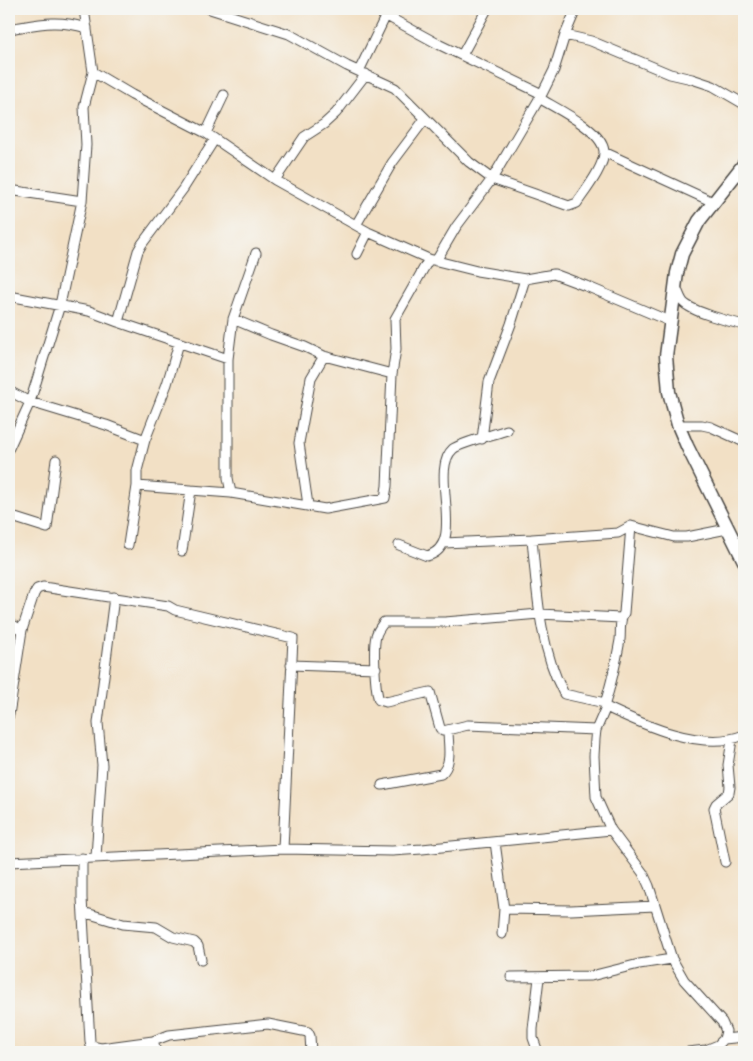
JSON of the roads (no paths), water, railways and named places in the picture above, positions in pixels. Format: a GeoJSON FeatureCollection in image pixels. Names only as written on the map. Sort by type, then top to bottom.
{"type":"FeatureCollection","features":[{"type":"Feature","properties":{"kind":"main road"},"geometry":{"type":"LineString","coordinates":[[744,164],[713,202],[689,238],[682,254],[669,321],[666,356],[666,376],[673,412],[687,446],[744,561]]}},
{"type":"Feature","properties":{"kind":"street"},"geometry":{"type":"LineString","coordinates":[[9,448],[30,402],[60,305],[82,201],[86,144],[84,107],[93,72],[84,9]]}},
{"type":"Feature","properties":{"kind":"street"},"geometry":{"type":"LineString","coordinates":[[210,9],[289,34],[362,73],[395,88],[469,162],[492,179],[573,206],[578,203],[600,167],[604,152],[601,141],[592,131],[541,96],[440,45],[387,12],[362,73],[336,113],[324,124],[304,137],[275,180]]}},
{"type":"Feature","properties":{"kind":"street"},"geometry":{"type":"LineString","coordinates":[[462,55],[486,9]]}},
{"type":"Feature","properties":{"kind":"street"},"geometry":{"type":"LineString","coordinates":[[137,486],[231,493],[325,509],[385,498],[392,374],[396,349],[395,319],[432,260],[492,179],[541,96],[554,70],[565,35],[576,9]]}},
{"type":"Feature","properties":{"kind":"street"},"geometry":{"type":"LineString","coordinates":[[9,29],[46,23],[68,23],[87,28]]}},
{"type":"Feature","properties":{"kind":"street"},"geometry":{"type":"LineString","coordinates":[[565,35],[590,41],[670,74],[706,84],[744,104]]}},
{"type":"Feature","properties":{"kind":"street"},"geometry":{"type":"LineString","coordinates":[[93,72],[206,134],[275,180],[368,232],[432,260],[477,271],[525,279],[554,274],[669,321]]}},
{"type":"Feature","properties":{"kind":"street"},"geometry":{"type":"LineString","coordinates":[[206,134],[224,95]]}},
{"type":"Feature","properties":{"kind":"street"},"geometry":{"type":"LineString","coordinates":[[356,225],[392,163],[425,119]]}},
{"type":"Feature","properties":{"kind":"street"},"geometry":{"type":"LineString","coordinates":[[118,322],[138,251],[183,189],[214,140]]}},
{"type":"Feature","properties":{"kind":"street"},"geometry":{"type":"LineString","coordinates":[[604,152],[713,202]]}},
{"type":"Feature","properties":{"kind":"street"},"geometry":{"type":"LineString","coordinates":[[9,190],[82,201]]}},
{"type":"Feature","properties":{"kind":"street"},"geometry":{"type":"LineString","coordinates":[[356,254],[368,232]]}},
{"type":"Feature","properties":{"kind":"street"},"geometry":{"type":"LineString","coordinates":[[231,493],[228,478],[228,358],[233,319],[256,253]]}},
{"type":"Feature","properties":{"kind":"street"},"geometry":{"type":"LineString","coordinates":[[482,439],[489,382],[511,324],[525,279]]}},
{"type":"Feature","properties":{"kind":"street"},"geometry":{"type":"LineString","coordinates":[[675,284],[682,301],[689,306],[724,320],[744,325]]}},
{"type":"Feature","properties":{"kind":"street"},"geometry":{"type":"LineString","coordinates":[[9,296],[89,311],[228,358]]}},
{"type":"Feature","properties":{"kind":"street"},"geometry":{"type":"LineString","coordinates":[[233,319],[324,356],[392,374]]}},
{"type":"Feature","properties":{"kind":"street"},"geometry":{"type":"LineString","coordinates":[[128,545],[137,486],[137,471],[179,343]]}},
{"type":"Feature","properties":{"kind":"street"},"geometry":{"type":"LineString","coordinates":[[308,505],[299,443],[311,378],[324,356]]}},
{"type":"Feature","properties":{"kind":"street"},"geometry":{"type":"LineString","coordinates":[[9,392],[30,402],[106,425],[146,440]]}},
{"type":"Feature","properties":{"kind":"street"},"geometry":{"type":"LineString","coordinates":[[678,425],[711,427],[744,442]]}},
{"type":"Feature","properties":{"kind":"street"},"geometry":{"type":"LineString","coordinates":[[399,545],[428,556],[439,551],[444,543],[448,515],[444,476],[446,461],[452,450],[457,446],[507,430]]}},
{"type":"Feature","properties":{"kind":"street"},"geometry":{"type":"LineString","coordinates":[[9,516],[47,528],[56,460]]}},
{"type":"Feature","properties":{"kind":"street"},"geometry":{"type":"LineString","coordinates":[[182,551],[191,490]]}},
{"type":"Feature","properties":{"kind":"street"},"geometry":{"type":"LineString","coordinates":[[444,543],[618,533],[631,526],[674,537],[687,537],[727,529]]}},
{"type":"Feature","properties":{"kind":"street"},"geometry":{"type":"LineString","coordinates":[[631,526],[624,613],[621,618],[622,630],[615,672],[596,730],[594,756],[596,797],[611,830],[643,873],[672,958],[684,980],[722,1022],[726,1031],[724,1039],[718,1045],[706,1050],[688,1052]]}},
{"type":"Feature","properties":{"kind":"street"},"geometry":{"type":"LineString","coordinates":[[532,539],[539,614],[554,676],[564,694],[605,705],[644,725],[666,732],[703,739],[732,740],[744,735]]}},
{"type":"Feature","properties":{"kind":"street"},"geometry":{"type":"LineString","coordinates":[[9,714],[22,630],[34,594],[37,589],[43,586],[168,606],[175,610],[293,638],[283,849]]}},
{"type":"Feature","properties":{"kind":"street"},"geometry":{"type":"LineString","coordinates":[[96,857],[102,765],[98,723],[114,597]]}},
{"type":"Feature","properties":{"kind":"street"},"geometry":{"type":"LineString","coordinates":[[596,730],[468,725],[443,730],[440,728],[430,692],[386,702],[379,700],[377,695],[376,634],[384,622],[445,622],[539,614],[621,618]]}},
{"type":"Feature","properties":{"kind":"street"},"geometry":{"type":"LineString","coordinates":[[9,624],[22,630]]}},
{"type":"Feature","properties":{"kind":"street"},"geometry":{"type":"LineString","coordinates":[[291,665],[376,668]]}},
{"type":"Feature","properties":{"kind":"street"},"geometry":{"type":"LineString","coordinates":[[382,785],[441,774],[446,770],[449,763],[448,730]]}},
{"type":"Feature","properties":{"kind":"street"},"geometry":{"type":"LineString","coordinates":[[725,862],[714,808],[729,793],[728,765],[732,740]]}},
{"type":"Feature","properties":{"kind":"street"},"geometry":{"type":"LineString","coordinates":[[9,862],[283,849],[392,850],[611,830]]}},
{"type":"Feature","properties":{"kind":"street"},"geometry":{"type":"LineString","coordinates":[[495,842],[504,909],[502,934]]}},
{"type":"Feature","properties":{"kind":"street"},"geometry":{"type":"LineString","coordinates":[[82,858],[83,912],[91,1046],[101,1048],[154,1041],[169,1035],[268,1024],[308,1032],[311,1052]]}},
{"type":"Feature","properties":{"kind":"street"},"geometry":{"type":"LineString","coordinates":[[504,909],[571,910],[655,906]]}},
{"type":"Feature","properties":{"kind":"street"},"geometry":{"type":"LineString","coordinates":[[83,912],[123,924],[156,927],[173,937],[194,942],[198,946],[201,960]]}},
{"type":"Feature","properties":{"kind":"street"},"geometry":{"type":"LineString","coordinates":[[511,978],[601,975],[639,964],[672,958]]}},
{"type":"Feature","properties":{"kind":"street"},"geometry":{"type":"LineString","coordinates":[[538,1052],[533,1038],[533,1029],[539,978]]}},
{"type":"Feature","properties":{"kind":"street"},"geometry":{"type":"LineString","coordinates":[[724,1039],[744,1037]]}},
{"type":"Feature","properties":{"kind":"street"},"geometry":{"type":"LineString","coordinates":[[154,1041],[156,1052]]}}]}
